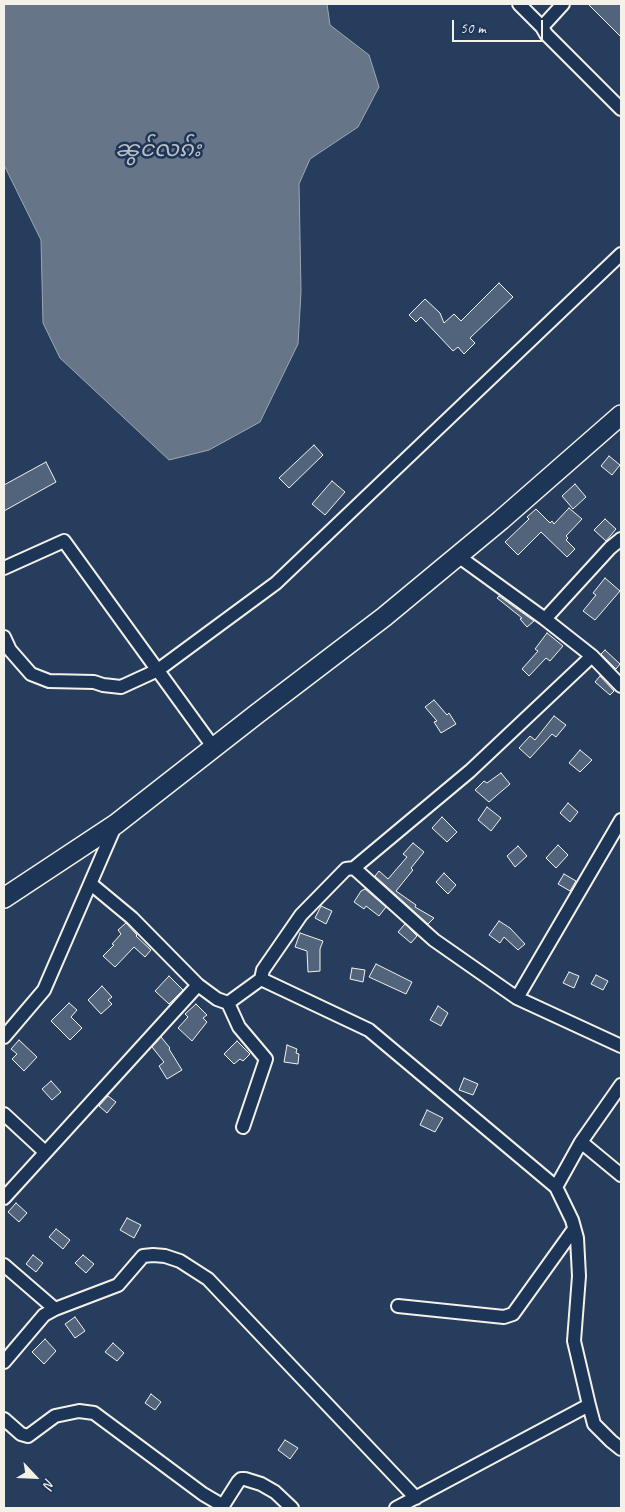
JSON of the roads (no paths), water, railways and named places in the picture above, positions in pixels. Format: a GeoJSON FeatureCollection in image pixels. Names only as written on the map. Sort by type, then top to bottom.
{"type":"FeatureCollection","features":[{"type":"Feature","properties":{"kind":"main road"},"geometry":{"type":"LineString","coordinates":[[4,898],[116,824],[384,617],[458,556],[621,415]]}},
{"type":"Feature","properties":{"kind":"street"},"geometry":{"type":"LineString","coordinates":[[519,4],[542,27],[546,34],[621,109]]}},
{"type":"Feature","properties":{"kind":"street"},"geometry":{"type":"LineString","coordinates":[[542,27],[563,4]]}},
{"type":"Feature","properties":{"kind":"street"},"geometry":{"type":"LineString","coordinates":[[4,637],[10,650],[32,674],[49,681],[94,682],[121,687],[158,670],[276,583],[621,254]]}},
{"type":"Feature","properties":{"kind":"street"},"geometry":{"type":"LineString","coordinates":[[545,619],[610,548],[621,539]]}},
{"type":"Feature","properties":{"kind":"street"},"geometry":{"type":"LineString","coordinates":[[4,568],[64,541],[214,748]]}},
{"type":"Feature","properties":{"kind":"street"},"geometry":{"type":"LineString","coordinates":[[458,556],[545,619],[592,656],[621,686]]}},
{"type":"Feature","properties":{"kind":"street"},"geometry":{"type":"LineString","coordinates":[[228,1003],[261,979],[263,970],[301,915],[346,869],[354,868],[470,771],[592,656]]}},
{"type":"Feature","properties":{"kind":"street"},"geometry":{"type":"LineString","coordinates":[[517,998],[621,820]]}},
{"type":"Feature","properties":{"kind":"street"},"geometry":{"type":"LineString","coordinates":[[4,1037],[44,990],[116,824]]}},
{"type":"Feature","properties":{"kind":"street"},"geometry":{"type":"LineString","coordinates":[[354,868],[434,940],[517,998],[621,1046]]}},
{"type":"Feature","properties":{"kind":"street"},"geometry":{"type":"LineString","coordinates":[[91,884],[132,918],[198,985],[217,999],[228,1003],[239,1027],[262,1052],[266,1059],[243,1127]]}},
{"type":"Feature","properties":{"kind":"street"},"geometry":{"type":"LineString","coordinates":[[261,979],[369,1030],[556,1187],[572,1220],[577,1238],[579,1276],[574,1341],[589,1405],[594,1424],[621,1449]]}},
{"type":"Feature","properties":{"kind":"street"},"geometry":{"type":"LineString","coordinates":[[4,1198],[198,985]]}},
{"type":"Feature","properties":{"kind":"street"},"geometry":{"type":"LineString","coordinates":[[556,1187],[581,1142],[621,1085]]}},
{"type":"Feature","properties":{"kind":"street"},"geometry":{"type":"LineString","coordinates":[[4,1114],[45,1152]]}},
{"type":"Feature","properties":{"kind":"street"},"geometry":{"type":"LineString","coordinates":[[581,1142],[621,1175]]}},
{"type":"Feature","properties":{"kind":"street"},"geometry":{"type":"LineString","coordinates":[[398,1306],[504,1317],[512,1314],[574,1229]]}},
{"type":"Feature","properties":{"kind":"street"},"geometry":{"type":"LineString","coordinates":[[4,1362],[44,1315],[118,1285],[143,1256],[153,1255],[180,1261],[208,1279],[416,1498]]}},
{"type":"Feature","properties":{"kind":"street"},"geometry":{"type":"LineString","coordinates":[[4,1265],[55,1309]]}},
{"type":"Feature","properties":{"kind":"street"},"geometry":{"type":"LineString","coordinates":[[396,1508],[589,1405]]}},
{"type":"Feature","properties":{"kind":"street"},"geometry":{"type":"LineString","coordinates":[[4,1419],[21,1434],[28,1436],[55,1416],[79,1411],[94,1413],[203,1494],[220,1504],[224,1504],[238,1482],[241,1479],[245,1479],[261,1484],[275,1492],[292,1508]]}},
{"type":"Feature","properties":{"kind":"water","name":"ၼွင်လၵ်း"},"geometry":{"type":"Polygon","coordinates":[[[4,4],[327,4],[330,25],[369,55],[379,87],[358,127],[310,159],[299,184],[301,292],[298,344],[260,422],[209,450],[169,460],[60,358],[43,323],[41,240],[4,165],[4,4]]]}}]}
